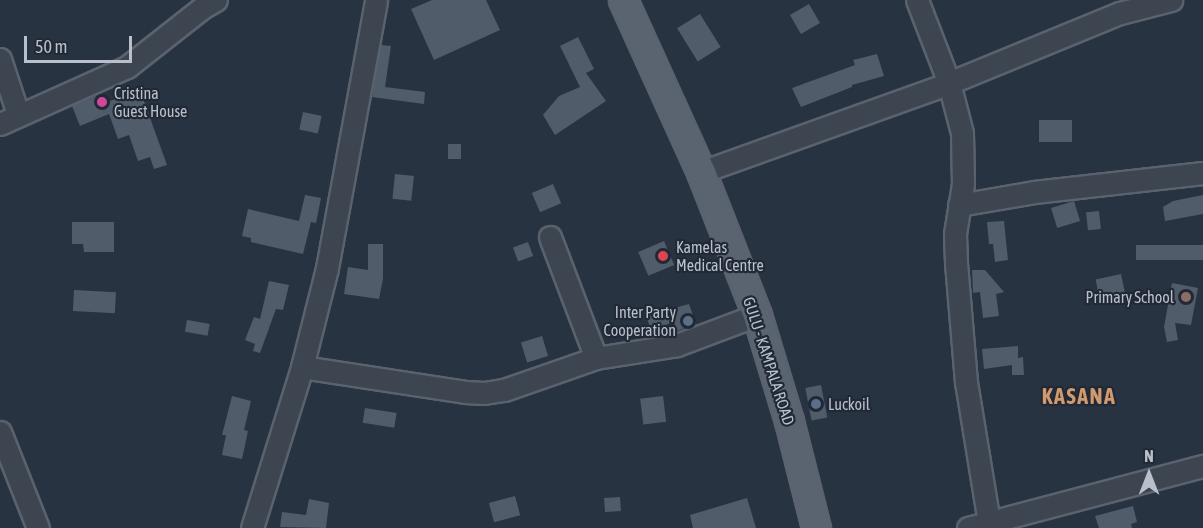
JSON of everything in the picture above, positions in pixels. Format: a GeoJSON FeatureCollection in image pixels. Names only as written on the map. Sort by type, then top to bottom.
{"type":"FeatureCollection","features":[{"type":"Feature","properties":{"kind":"main road","name":"GULU - KAMPALA ROAD"},"geometry":{"type":"LineString","coordinates":[[624,0],[701,172],[757,315],[789,421],[816,528]]}},
{"type":"Feature","properties":{"kind":"street"},"geometry":{"type":"LineString","coordinates":[[0,59],[9,119],[127,67],[202,8],[216,0]]}},
{"type":"Feature","properties":{"kind":"street"},"geometry":{"type":"LineString","coordinates":[[252,528],[302,367],[327,268],[376,0]]}},
{"type":"Feature","properties":{"kind":"street"},"geometry":{"type":"LineString","coordinates":[[917,0],[949,83],[962,133],[963,184],[955,234],[956,263],[966,382],[989,522]]}},
{"type":"Feature","properties":{"kind":"street"},"geometry":{"type":"LineString","coordinates":[[701,172],[949,83],[1120,13],[1171,0]]}},
{"type":"Feature","properties":{"kind":"street"},"geometry":{"type":"LineString","coordinates":[[959,205],[1034,192],[1203,173]]}},
{"type":"Feature","properties":{"kind":"street"},"geometry":{"type":"LineString","coordinates":[[550,237],[596,358]]}},
{"type":"Feature","properties":{"kind":"street"},"geometry":{"type":"LineString","coordinates":[[302,367],[484,393],[504,390],[596,358],[677,345],[757,315]]}},
{"type":"Feature","properties":{"kind":"street"},"geometry":{"type":"LineString","coordinates":[[0,432],[38,528]]}},
{"type":"Feature","properties":{"kind":"street"},"geometry":{"type":"LineString","coordinates":[[968,528],[1203,466]]}},
{"type":"Feature","properties":{"kind":"building"},"geometry":{"type":"Polygon","coordinates":[[[432,0],[486,0],[500,30],[434,60],[411,9],[432,0]]]}},
{"type":"Feature","properties":{"kind":"building"},"geometry":{"type":"Polygon","coordinates":[[[809,4],[820,23],[801,34],[790,15],[809,4]]]}},
{"type":"Feature","properties":{"kind":"building"},"geometry":{"type":"Polygon","coordinates":[[[700,14],[721,47],[698,61],[677,28],[700,14]]]}},
{"type":"Feature","properties":{"kind":"building"},"geometry":{"type":"Polygon","coordinates":[[[578,37],[594,69],[586,73],[606,101],[555,135],[543,115],[559,96],[580,87],[560,46],[578,37]]]}},
{"type":"Feature","properties":{"kind":"building"},"geometry":{"type":"Polygon","coordinates":[[[381,45],[391,46],[385,87],[425,92],[424,104],[372,97],[381,45]]]}},
{"type":"Feature","properties":{"kind":"building"},"geometry":{"type":"Polygon","coordinates":[[[877,54],[884,76],[852,85],[852,87],[801,107],[792,88],[855,65],[853,60],[877,54]]]}},
{"type":"Feature","properties":{"kind":"building"},"geometry":{"type":"Polygon","coordinates":[[[140,90],[167,165],[154,169],[150,157],[138,161],[129,135],[118,139],[109,114],[80,126],[72,106],[96,96],[99,105],[140,90]]]}},
{"type":"Feature","properties":{"kind":"building"},"geometry":{"type":"Polygon","coordinates":[[[303,112],[322,116],[318,134],[299,130],[303,112]]]}},
{"type":"Feature","properties":{"kind":"building"},"geometry":{"type":"Polygon","coordinates":[[[1039,120],[1072,120],[1072,142],[1039,142],[1039,120]]]}},
{"type":"Feature","properties":{"kind":"building"},"geometry":{"type":"Polygon","coordinates":[[[448,144],[461,144],[461,159],[448,159],[448,144]]]}},
{"type":"Feature","properties":{"kind":"building"},"geometry":{"type":"Polygon","coordinates":[[[395,174],[414,176],[411,201],[392,199],[395,174]]]}},
{"type":"Feature","properties":{"kind":"building"},"geometry":{"type":"Polygon","coordinates":[[[553,184],[561,203],[540,212],[532,193],[553,184]]]}},
{"type":"Feature","properties":{"kind":"building"},"geometry":{"type":"Polygon","coordinates":[[[305,195],[321,198],[316,223],[311,222],[303,254],[251,242],[251,238],[242,236],[248,209],[299,221],[305,195]]]}},
{"type":"Feature","properties":{"kind":"building"},"geometry":{"type":"Polygon","coordinates":[[[1203,195],[1203,214],[1165,221],[1163,207],[1173,201],[1203,195]]]}},
{"type":"Feature","properties":{"kind":"building"},"geometry":{"type":"Polygon","coordinates":[[[1074,201],[1080,221],[1057,228],[1051,208],[1074,201]]]}},
{"type":"Feature","properties":{"kind":"building"},"geometry":{"type":"Polygon","coordinates":[[[1099,211],[1101,229],[1088,230],[1086,212],[1099,211]]]}},
{"type":"Feature","properties":{"kind":"building"},"geometry":{"type":"Polygon","coordinates":[[[1004,221],[1008,260],[995,262],[993,244],[989,244],[987,222],[1004,221]]]}},
{"type":"Feature","properties":{"kind":"building"},"geometry":{"type":"Polygon","coordinates":[[[72,222],[114,222],[114,252],[84,252],[83,244],[72,244],[72,222]]]}},
{"type":"Feature","properties":{"kind":"building"},"geometry":{"type":"Polygon","coordinates":[[[664,241],[674,265],[648,276],[638,252],[664,241]]]}},
{"type":"Feature","properties":{"kind":"building"},"geometry":{"type":"Polygon","coordinates":[[[528,242],[533,256],[518,262],[513,247],[528,242]]]}},
{"type":"Feature","properties":{"kind":"building"},"geometry":{"type":"Polygon","coordinates":[[[368,244],[383,244],[383,279],[379,299],[344,294],[348,267],[368,270],[368,244]]]}},
{"type":"Feature","properties":{"kind":"building"},"geometry":{"type":"Polygon","coordinates":[[[1136,245],[1203,245],[1203,260],[1136,260],[1136,245]]]}},
{"type":"Feature","properties":{"kind":"building"},"geometry":{"type":"Polygon","coordinates":[[[972,270],[985,270],[1004,292],[996,294],[999,316],[983,318],[980,292],[973,293],[972,270]]]}},
{"type":"Feature","properties":{"kind":"building"},"geometry":{"type":"Polygon","coordinates":[[[1121,274],[1125,293],[1100,298],[1096,279],[1121,274]]]}},
{"type":"Feature","properties":{"kind":"building"},"geometry":{"type":"Polygon","coordinates":[[[269,281],[289,285],[283,310],[276,309],[260,353],[253,351],[255,344],[245,340],[254,317],[260,319],[269,281]]]}},
{"type":"Feature","properties":{"kind":"building"},"geometry":{"type":"Polygon","coordinates":[[[1172,283],[1198,288],[1191,325],[1175,323],[1178,340],[1167,342],[1164,327],[1172,283]]]}},
{"type":"Feature","properties":{"kind":"building"},"geometry":{"type":"Polygon","coordinates":[[[74,290],[116,292],[115,313],[73,311],[74,290]]]}},
{"type":"Feature","properties":{"kind":"building"},"geometry":{"type":"Polygon","coordinates":[[[689,304],[696,324],[677,331],[674,322],[651,330],[646,316],[689,304]]]}},
{"type":"Feature","properties":{"kind":"building"},"geometry":{"type":"Polygon","coordinates":[[[187,320],[210,324],[208,336],[185,332],[187,320]]]}},
{"type":"Feature","properties":{"kind":"building"},"geometry":{"type":"Polygon","coordinates":[[[542,336],[548,356],[527,363],[521,342],[542,336]]]}},
{"type":"Feature","properties":{"kind":"building"},"geometry":{"type":"Polygon","coordinates":[[[1018,346],[1018,358],[1023,357],[1024,375],[1012,375],[1012,365],[984,369],[982,349],[1018,346]]]}},
{"type":"Feature","properties":{"kind":"building"},"geometry":{"type":"Polygon","coordinates":[[[821,385],[827,417],[812,420],[805,388],[821,385]]]}},
{"type":"Feature","properties":{"kind":"building"},"geometry":{"type":"Polygon","coordinates":[[[232,396],[251,401],[244,430],[248,431],[242,459],[222,455],[226,435],[222,435],[232,396]]]}},
{"type":"Feature","properties":{"kind":"building"},"geometry":{"type":"Polygon","coordinates":[[[663,396],[666,422],[643,425],[640,399],[663,396]]]}},
{"type":"Feature","properties":{"kind":"building"},"geometry":{"type":"Polygon","coordinates":[[[365,408],[397,413],[394,428],[363,423],[365,408]]]}},
{"type":"Feature","properties":{"kind":"building"},"geometry":{"type":"Polygon","coordinates":[[[515,496],[520,515],[494,522],[489,503],[515,496]]]}},
{"type":"Feature","properties":{"kind":"building"},"geometry":{"type":"Polygon","coordinates":[[[620,497],[621,511],[605,512],[604,498],[620,497]]]}},
{"type":"Feature","properties":{"kind":"building"},"geometry":{"type":"Polygon","coordinates":[[[747,498],[756,528],[693,528],[690,515],[747,498]]]}},
{"type":"Feature","properties":{"kind":"building"},"geometry":{"type":"Polygon","coordinates":[[[309,499],[329,503],[326,528],[280,527],[282,512],[306,515],[309,499]]]}},
{"type":"Feature","properties":{"kind":"building"},"geometry":{"type":"Polygon","coordinates":[[[1133,506],[1137,522],[1131,524],[1132,528],[1099,528],[1095,516],[1133,506]]]}},
{"type":"Feature","properties":{"kind":"place","name":"Cristina Guest House"},"geometry":{"type":"Point","coordinates":[102,102]}},
{"type":"Feature","properties":{"kind":"place","name":"Kamelas Medical Centre"},"geometry":{"type":"Point","coordinates":[663,256]}},
{"type":"Feature","properties":{"kind":"place","name":"Primary School"},"geometry":{"type":"Point","coordinates":[1186,297]}},
{"type":"Feature","properties":{"kind":"place","name":"Inter Party Cooperation"},"geometry":{"type":"Point","coordinates":[688,321]}},
{"type":"Feature","properties":{"kind":"place","name":"Luckoil"},"geometry":{"type":"Point","coordinates":[816,404]}},
{"type":"Feature","properties":{"kind":"district","name":"KASANA"},"geometry":{"type":"Point","coordinates":[1079,397]}}]}
